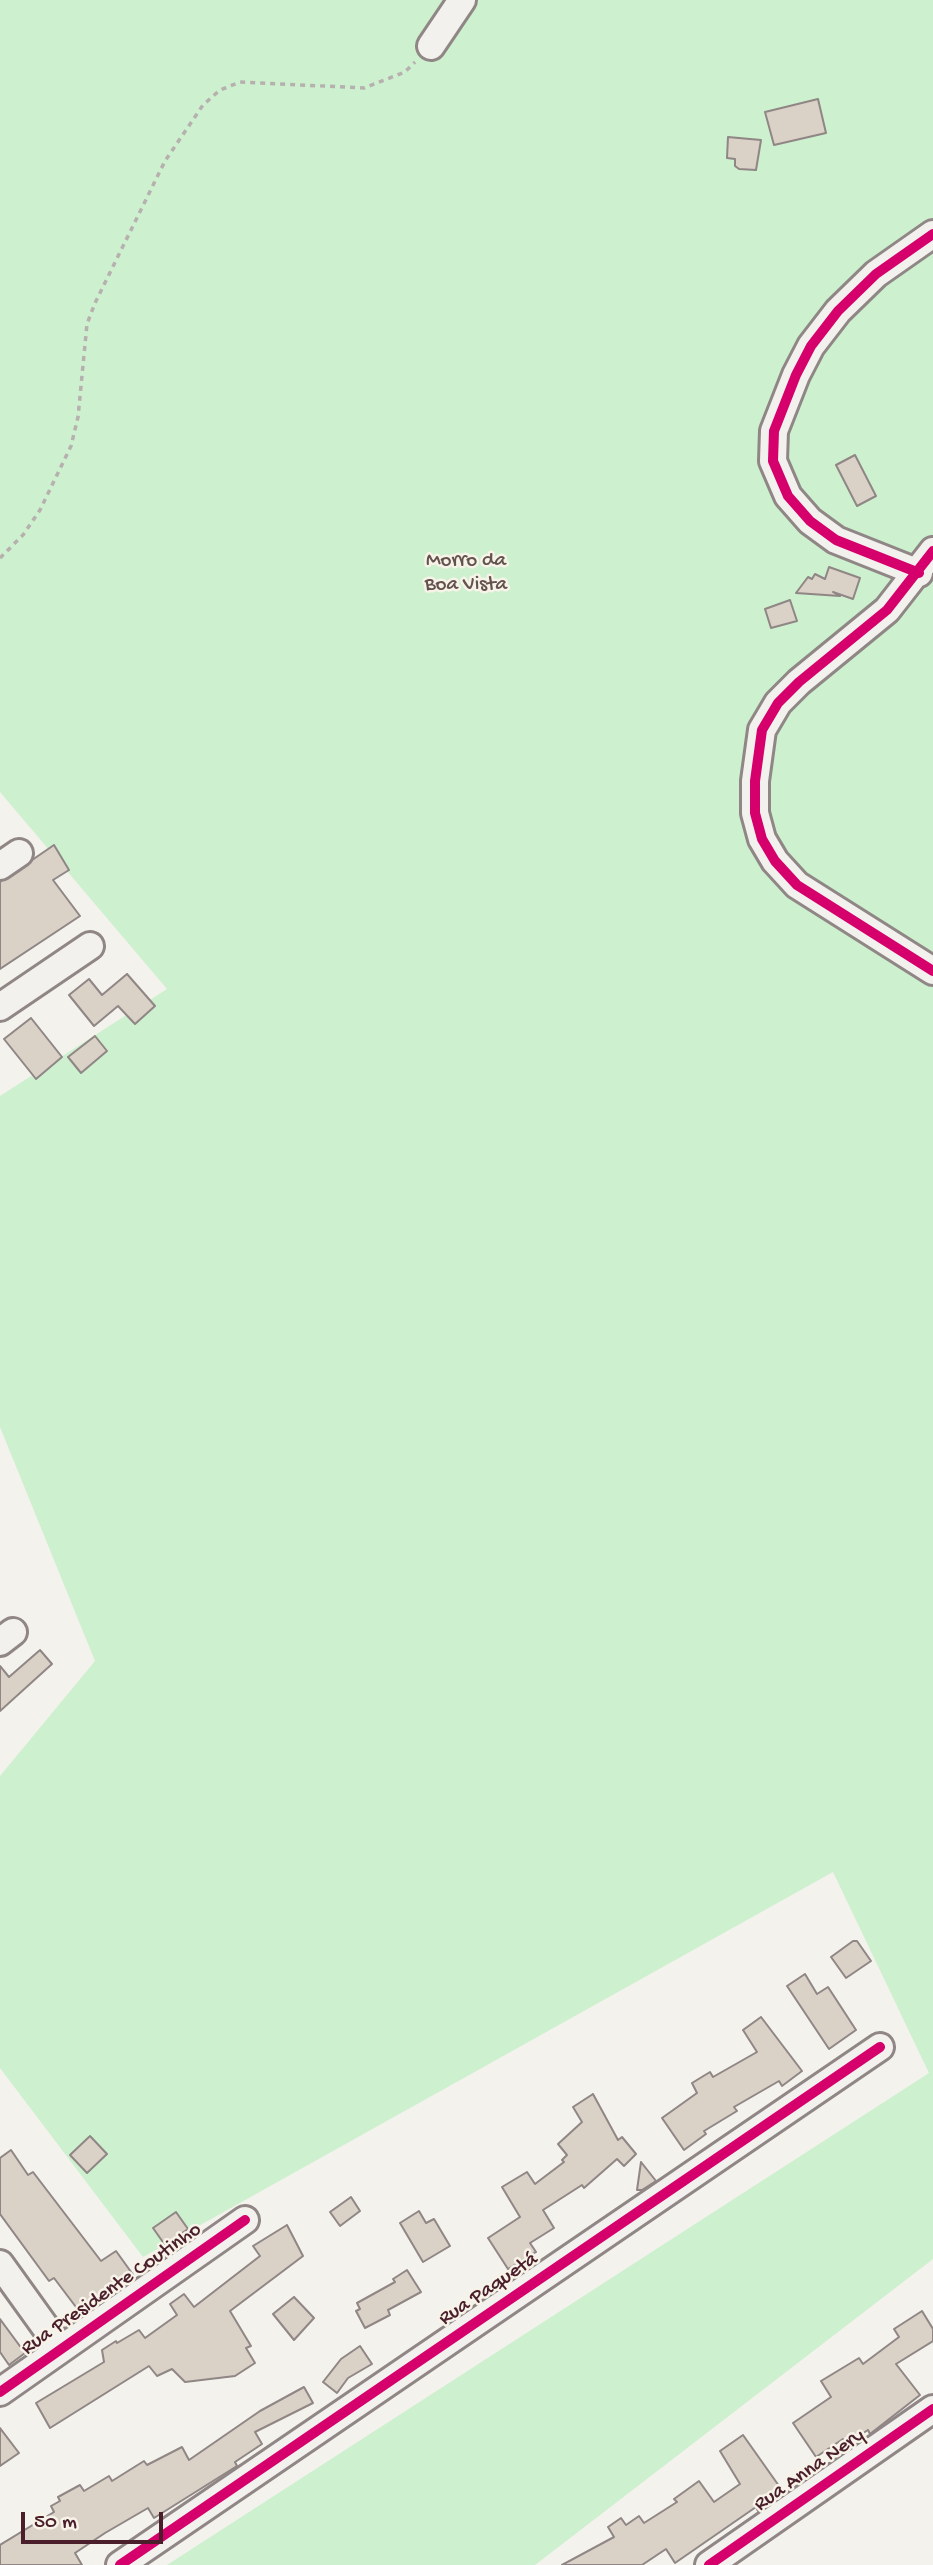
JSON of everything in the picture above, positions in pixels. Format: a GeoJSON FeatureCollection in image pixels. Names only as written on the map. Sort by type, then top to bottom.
{"type":"FeatureCollection","features":[{"type":"Feature","properties":{"kind":"street"},"geometry":{"type":"LineString","coordinates":[[431,47],[462,0]]}},
{"type":"Feature","properties":{"kind":"street"},"geometry":{"type":"LineString","coordinates":[[933,234],[876,274],[838,311],[811,346],[774,430],[773,461],[788,496],[810,522],[836,540],[926,562],[887,610],[799,681],[778,703],[762,730],[755,781],[755,813],[762,839],[775,861],[797,885],[933,971]]}},
{"type":"Feature","properties":{"kind":"street"},"geometry":{"type":"LineString","coordinates":[[0,1007],[90,946]]}},
{"type":"Feature","properties":{"kind":"street","name":"Rua Paquetá"},"geometry":{"type":"LineString","coordinates":[[120,2565],[880,2047]]}},
{"type":"Feature","properties":{"kind":"street","name":"Rua Presidente Coutinho"},"geometry":{"type":"LineString","coordinates":[[0,2392],[245,2220]]}},
{"type":"Feature","properties":{"kind":"street"},"geometry":{"type":"LineString","coordinates":[[0,2264],[61,2349]]}},
{"type":"Feature","properties":{"kind":"street"},"geometry":{"type":"LineString","coordinates":[[0,2274],[23,2296]]}},
{"type":"Feature","properties":{"kind":"street","name":"Rua Anna Nery"},"geometry":{"type":"LineString","coordinates":[[709,2565],[933,2409]]}},
{"type":"Feature","properties":{"kind":"path"},"geometry":{"type":"LineString","coordinates":[[0,558],[23,536],[40,510],[71,446],[78,416],[87,324],[95,303],[164,161],[203,105],[220,90],[240,82],[363,88],[405,72],[431,47]]}},
{"type":"Feature","properties":{"kind":"green space","name":"Morro da Boa Vista"},"geometry":{"type":"Polygon","coordinates":[[[0,0],[933,0],[933,2259],[535,2565],[167,2565],[929,2073],[833,1872],[143,2257],[0,2068],[0,1776],[95,1661],[0,1427],[0,1096],[167,989],[0,792],[0,0]]]}},
{"type":"Feature","properties":{"kind":"building"},"geometry":{"type":"Polygon","coordinates":[[[818,99],[826,133],[774,145],[765,112],[818,99]]]}},
{"type":"Feature","properties":{"kind":"building"},"geometry":{"type":"Polygon","coordinates":[[[728,137],[761,140],[756,170],[739,169],[735,166],[735,159],[727,158],[728,137]]]}},
{"type":"Feature","properties":{"kind":"building"},"geometry":{"type":"Polygon","coordinates":[[[855,455],[876,496],[857,506],[836,465],[855,455]]]}},
{"type":"Feature","properties":{"kind":"building"},"geometry":{"type":"Polygon","coordinates":[[[829,567],[860,578],[853,599],[833,592],[840,596],[796,593],[808,577],[812,579],[815,574],[825,579],[829,567]]]}},
{"type":"Feature","properties":{"kind":"building"},"geometry":{"type":"Polygon","coordinates":[[[790,600],[797,621],[771,628],[765,609],[790,600]]]}},
{"type":"Feature","properties":{"kind":"building"},"geometry":{"type":"Polygon","coordinates":[[[54,845],[69,870],[53,880],[80,916],[0,969],[0,882],[54,845]]]}},
{"type":"Feature","properties":{"kind":"building"},"geometry":{"type":"Polygon","coordinates":[[[127,974],[155,1006],[135,1024],[118,1006],[94,1026],[69,995],[89,979],[102,995],[127,974]]]}},
{"type":"Feature","properties":{"kind":"building"},"geometry":{"type":"Polygon","coordinates":[[[31,1018],[62,1057],[36,1079],[4,1039],[31,1018]]]}},
{"type":"Feature","properties":{"kind":"building"},"geometry":{"type":"Polygon","coordinates":[[[95,1036],[107,1051],[81,1073],[68,1057],[95,1036]]]}},
{"type":"Feature","properties":{"kind":"building"},"geometry":{"type":"Polygon","coordinates":[[[40,1650],[52,1664],[0,1711],[0,1666],[9,1677],[40,1650]]]}},
{"type":"Feature","properties":{"kind":"building"},"geometry":{"type":"Polygon","coordinates":[[[857,1941],[871,1961],[846,1978],[831,1957],[857,1941]]]}},
{"type":"Feature","properties":{"kind":"building"},"geometry":{"type":"Polygon","coordinates":[[[805,1974],[817,1994],[828,1987],[856,2030],[829,2049],[787,1986],[805,1974]]]}},
{"type":"Feature","properties":{"kind":"building"},"geometry":{"type":"Polygon","coordinates":[[[761,2017],[802,2071],[782,2086],[779,2081],[734,2107],[737,2111],[704,2131],[706,2134],[684,2150],[662,2118],[697,2093],[692,2083],[710,2072],[713,2077],[757,2052],[743,2030],[761,2017]]]}},
{"type":"Feature","properties":{"kind":"building"},"geometry":{"type":"Polygon","coordinates":[[[593,2094],[618,2140],[622,2137],[636,2154],[624,2166],[617,2159],[584,2188],[582,2185],[543,2210],[554,2228],[530,2243],[536,2252],[508,2269],[488,2238],[520,2217],[502,2187],[527,2172],[535,2184],[564,2162],[562,2160],[567,2155],[558,2144],[582,2122],[573,2107],[593,2094]]]}},
{"type":"Feature","properties":{"kind":"building"},"geometry":{"type":"Polygon","coordinates":[[[90,2136],[107,2154],[87,2173],[70,2155],[90,2136]]]}},
{"type":"Feature","properties":{"kind":"building"},"geometry":{"type":"Polygon","coordinates":[[[11,2150],[28,2175],[33,2172],[101,2261],[116,2251],[134,2276],[82,2315],[54,2278],[49,2281],[0,2214],[0,2158],[11,2150]]]}},
{"type":"Feature","properties":{"kind":"building"},"geometry":{"type":"Polygon","coordinates":[[[641,2162],[656,2181],[642,2190],[637,2190],[641,2162]]]}},
{"type":"Feature","properties":{"kind":"building"},"geometry":{"type":"Polygon","coordinates":[[[351,2197],[360,2211],[340,2226],[330,2212],[351,2197]]]}},
{"type":"Feature","properties":{"kind":"building"},"geometry":{"type":"Polygon","coordinates":[[[419,2211],[426,2223],[434,2219],[450,2246],[423,2262],[400,2223],[419,2211]]]}},
{"type":"Feature","properties":{"kind":"building"},"geometry":{"type":"Polygon","coordinates":[[[176,2212],[188,2229],[165,2245],[153,2228],[176,2212]]]}},
{"type":"Feature","properties":{"kind":"building"},"geometry":{"type":"Polygon","coordinates":[[[287,2225],[303,2256],[230,2311],[251,2346],[246,2348],[255,2363],[235,2376],[185,2382],[172,2369],[157,2376],[149,2366],[50,2428],[36,2403],[104,2362],[102,2350],[116,2341],[117,2343],[139,2330],[145,2338],[177,2315],[170,2304],[184,2294],[194,2307],[260,2256],[253,2246],[287,2225]]]}},
{"type":"Feature","properties":{"kind":"building"},"geometry":{"type":"Polygon","coordinates":[[[407,2270],[421,2292],[388,2310],[390,2315],[365,2328],[356,2311],[360,2309],[357,2303],[395,2282],[393,2279],[407,2270]]]}},
{"type":"Feature","properties":{"kind":"building"},"geometry":{"type":"Polygon","coordinates":[[[294,2297],[314,2318],[294,2340],[273,2314],[294,2297]]]}},
{"type":"Feature","properties":{"kind":"building"},"geometry":{"type":"Polygon","coordinates":[[[922,2311],[933,2329],[933,2341],[896,2364],[920,2395],[870,2434],[868,2430],[846,2444],[843,2439],[816,2457],[793,2423],[831,2397],[821,2381],[859,2358],[863,2364],[899,2337],[894,2329],[922,2311]]]}},
{"type":"Feature","properties":{"kind":"building"},"geometry":{"type":"Polygon","coordinates":[[[0,2319],[25,2353],[9,2365],[0,2352],[0,2319]]]}},
{"type":"Feature","properties":{"kind":"building"},"geometry":{"type":"Polygon","coordinates":[[[360,2346],[372,2364],[348,2378],[337,2393],[323,2382],[341,2359],[360,2346]]]}},
{"type":"Feature","properties":{"kind":"building"},"geometry":{"type":"Polygon","coordinates":[[[304,2387],[313,2403],[255,2432],[262,2444],[235,2462],[237,2466],[154,2518],[148,2508],[105,2533],[75,2553],[82,2565],[0,2565],[0,2545],[54,2512],[51,2506],[60,2501],[58,2497],[80,2485],[84,2491],[109,2476],[112,2481],[144,2461],[147,2465],[182,2447],[189,2460],[260,2411],[304,2387]]]}},
{"type":"Feature","properties":{"kind":"building"},"geometry":{"type":"Polygon","coordinates":[[[0,2428],[19,2453],[0,2466],[0,2428]]]}},
{"type":"Feature","properties":{"kind":"building"},"geometry":{"type":"Polygon","coordinates":[[[743,2435],[784,2493],[758,2511],[756,2507],[675,2563],[666,2549],[642,2565],[562,2565],[614,2537],[608,2527],[621,2518],[626,2525],[639,2516],[644,2523],[677,2502],[674,2499],[699,2481],[714,2502],[740,2484],[720,2451],[743,2435]]]}},
{"type":"Feature","properties":{"kind":"cycle path"},"geometry":{"type":"LineString","coordinates":[[919,573],[836,540],[810,521],[788,496],[773,461],[774,431],[796,375],[811,346],[838,311],[876,274],[933,234]]}},
{"type":"Feature","properties":{"kind":"cycle path"},"geometry":{"type":"LineString","coordinates":[[933,551],[887,610],[799,682],[778,703],[762,730],[755,781],[755,813],[762,839],[775,861],[797,885],[933,971]]}},
{"type":"Feature","properties":{"kind":"cycle path"},"geometry":{"type":"LineString","coordinates":[[120,2565],[880,2047]]}},
{"type":"Feature","properties":{"kind":"cycle path"},"geometry":{"type":"LineString","coordinates":[[0,2392],[245,2220]]}},
{"type":"Feature","properties":{"kind":"cycle path"},"geometry":{"type":"LineString","coordinates":[[709,2565],[933,2409]]}}]}
